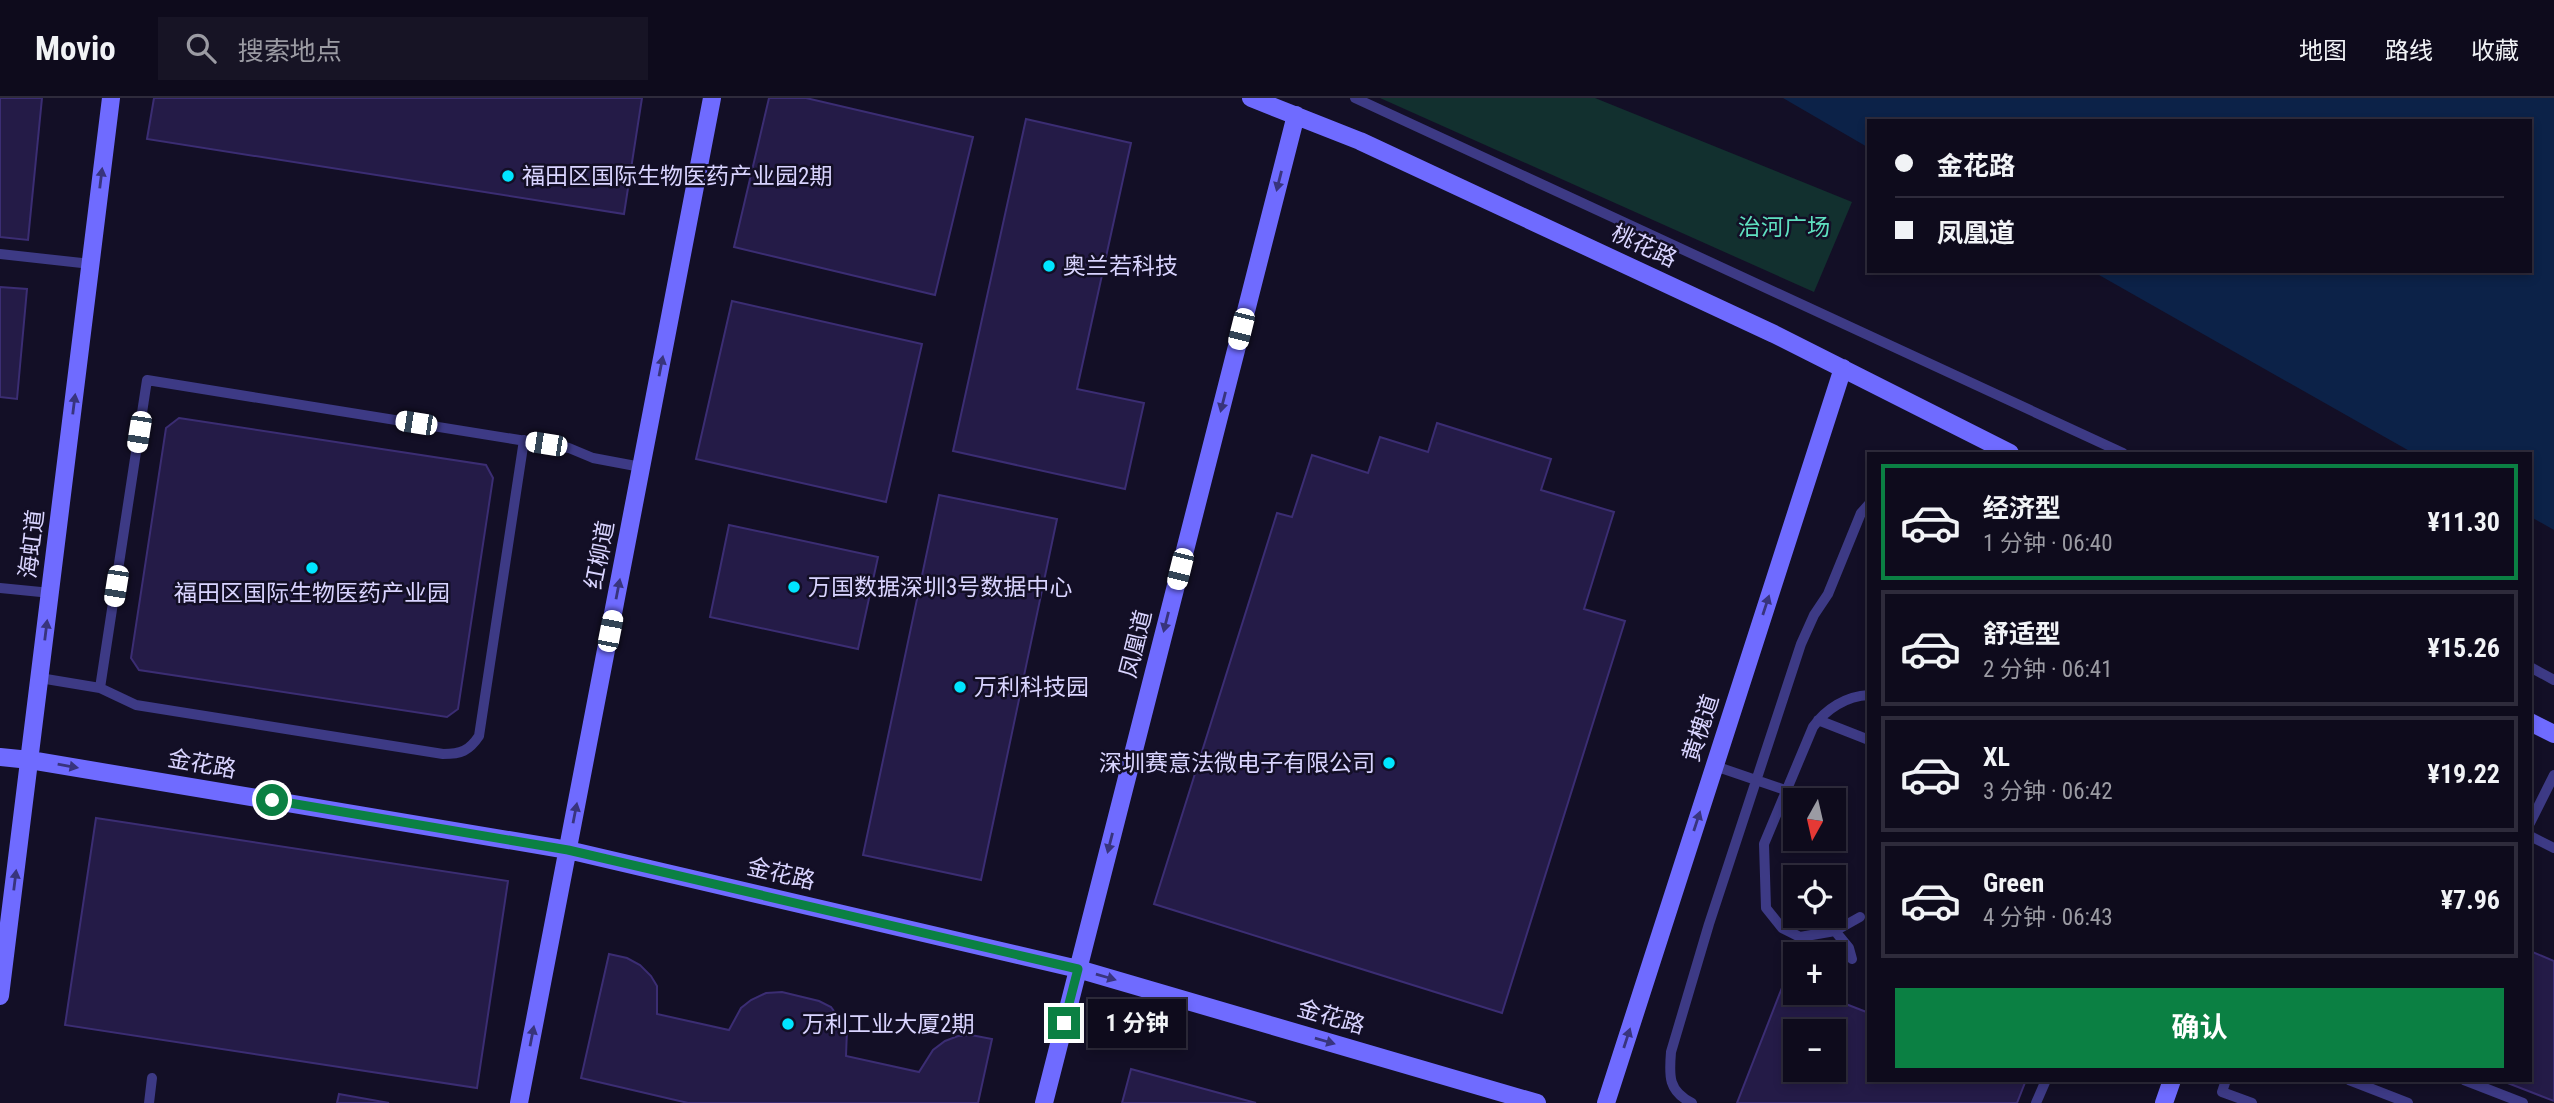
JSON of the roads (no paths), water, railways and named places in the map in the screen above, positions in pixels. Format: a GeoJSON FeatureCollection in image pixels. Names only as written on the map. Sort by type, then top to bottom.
{"type":"FeatureCollection","features":[{"type":"Feature","properties":{"kind":"street","name":"海虹道"},"geometry":{"type":"LineString","coordinates":[[0,996],[111,98]]}},
{"type":"Feature","properties":{"kind":"street","name":"红柳道"},"geometry":{"type":"LineString","coordinates":[[519,1103],[712,98]]}},
{"type":"Feature","properties":{"kind":"street","name":"桃花路"},"geometry":{"type":"LineString","coordinates":[[1251,98],[1373,146],[1843,368],[2008,452]]}},
{"type":"Feature","properties":{"kind":"street","name":"凤凰道"},"geometry":{"type":"LineString","coordinates":[[1044,1103],[1296,115]]}},
{"type":"Feature","properties":{"kind":"street","name":"黄槐道"},"geometry":{"type":"LineString","coordinates":[[1606,1103],[1843,368]]}},
{"type":"Feature","properties":{"kind":"street"},"geometry":{"type":"LineString","coordinates":[[2532,723],[2554,734]]}},
{"type":"Feature","properties":{"kind":"street","name":"金花路"},"geometry":{"type":"LineString","coordinates":[[0,757],[568,850],[1078,969],[1537,1103]]}},
{"type":"Feature","properties":{"kind":"street"},"geometry":{"type":"LineString","coordinates":[[2164,1103],[2171,1082]]}},
{"type":"Feature","properties":{"kind":"lane"},"geometry":{"type":"LineString","coordinates":[[1355,98],[2121,452]]}},
{"type":"Feature","properties":{"kind":"lane"},"geometry":{"type":"LineString","coordinates":[[0,254],[91,264]]}},
{"type":"Feature","properties":{"kind":"lane"},"geometry":{"type":"LineString","coordinates":[[100,688],[147,380],[524,440],[569,448],[593,458],[641,467]]}},
{"type":"Feature","properties":{"kind":"lane"},"geometry":{"type":"LineString","coordinates":[[40,678],[100,688],[135,705],[443,754],[459,754],[471,748],[479,736],[524,440]]}},
{"type":"Feature","properties":{"kind":"lane"},"geometry":{"type":"LineString","coordinates":[[1692,1103],[1681,1097],[1674,1088],[1670,1072],[1671,1052],[1709,924],[1801,644],[1814,615],[1828,594],[1861,513],[1867,507]]}},
{"type":"Feature","properties":{"kind":"lane"},"geometry":{"type":"LineString","coordinates":[[0,588],[51,593]]}},
{"type":"Feature","properties":{"kind":"lane"},"geometry":{"type":"LineString","coordinates":[[2532,668],[2554,680]]}},
{"type":"Feature","properties":{"kind":"lane"},"geometry":{"type":"LineString","coordinates":[[1786,788],[1804,743],[1822,715],[1849,699],[1867,695]]}},
{"type":"Feature","properties":{"kind":"lane"},"geometry":{"type":"LineString","coordinates":[[1818,720],[1867,739]]}},
{"type":"Feature","properties":{"kind":"lane"},"geometry":{"type":"LineString","coordinates":[[1715,766],[1783,789]]}},
{"type":"Feature","properties":{"kind":"lane"},"geometry":{"type":"LineString","coordinates":[[2532,819],[2554,775]]}},
{"type":"Feature","properties":{"kind":"lane"},"geometry":{"type":"LineString","coordinates":[[1783,795],[1764,844],[1766,908],[1782,929],[1800,937],[1835,931],[1860,917]]}},
{"type":"Feature","properties":{"kind":"lane"},"geometry":{"type":"LineString","coordinates":[[2532,837],[2554,848]]}},
{"type":"Feature","properties":{"kind":"lane"},"geometry":{"type":"LineString","coordinates":[[1835,931],[1849,948],[1852,959]]}},
{"type":"Feature","properties":{"kind":"lane"},"geometry":{"type":"LineString","coordinates":[[149,1103],[152,1078]]}},
{"type":"Feature","properties":{"kind":"lane"},"geometry":{"type":"LineString","coordinates":[[2036,1103],[2045,1082]]}},
{"type":"Feature","properties":{"kind":"lane"},"geometry":{"type":"LineString","coordinates":[[2226,1082],[2222,1091],[2252,1103]]}},
{"type":"Feature","properties":{"kind":"lane"},"geometry":{"type":"LineString","coordinates":[[2354,1082],[2408,1103]]}},
{"type":"Feature","properties":{"kind":"lane"},"geometry":{"type":"LineString","coordinates":[[2468,1082],[2523,1103]]}},
{"type":"Feature","properties":{"kind":"water"},"geometry":{"type":"Polygon","coordinates":[[[1783,98],[2554,98],[2554,530],[2532,518],[2532,452],[2411,452],[2096,273],[2532,273],[2532,119],[1867,119],[1867,147],[1783,98]]]}},
{"type":"Feature","properties":{"kind":"place","name":"福田区国际生物医药产业园2期"},"geometry":{"type":"Point","coordinates":[508,176]}},
{"type":"Feature","properties":{"kind":"place","name":"奥兰若科技"},"geometry":{"type":"Point","coordinates":[1049,266]}},
{"type":"Feature","properties":{"kind":"place","name":"福田区国际生物医药产业园"},"geometry":{"type":"Point","coordinates":[312,568]}},
{"type":"Feature","properties":{"kind":"place","name":"万国数据深圳3号数据中心"},"geometry":{"type":"Point","coordinates":[794,587]}},
{"type":"Feature","properties":{"kind":"place","name":"万利科技园"},"geometry":{"type":"Point","coordinates":[960,687]}},
{"type":"Feature","properties":{"kind":"place","name":"深圳赛意法微电子有限公司"},"geometry":{"type":"Point","coordinates":[1389,763]}},
{"type":"Feature","properties":{"kind":"place","name":"万利工业大厦2期"},"geometry":{"type":"Point","coordinates":[788,1024]}},
{"type":"Feature","properties":{"kind":"park label","name":"治河广场"},"geometry":{"type":"Point","coordinates":[1784,227]}}]}
